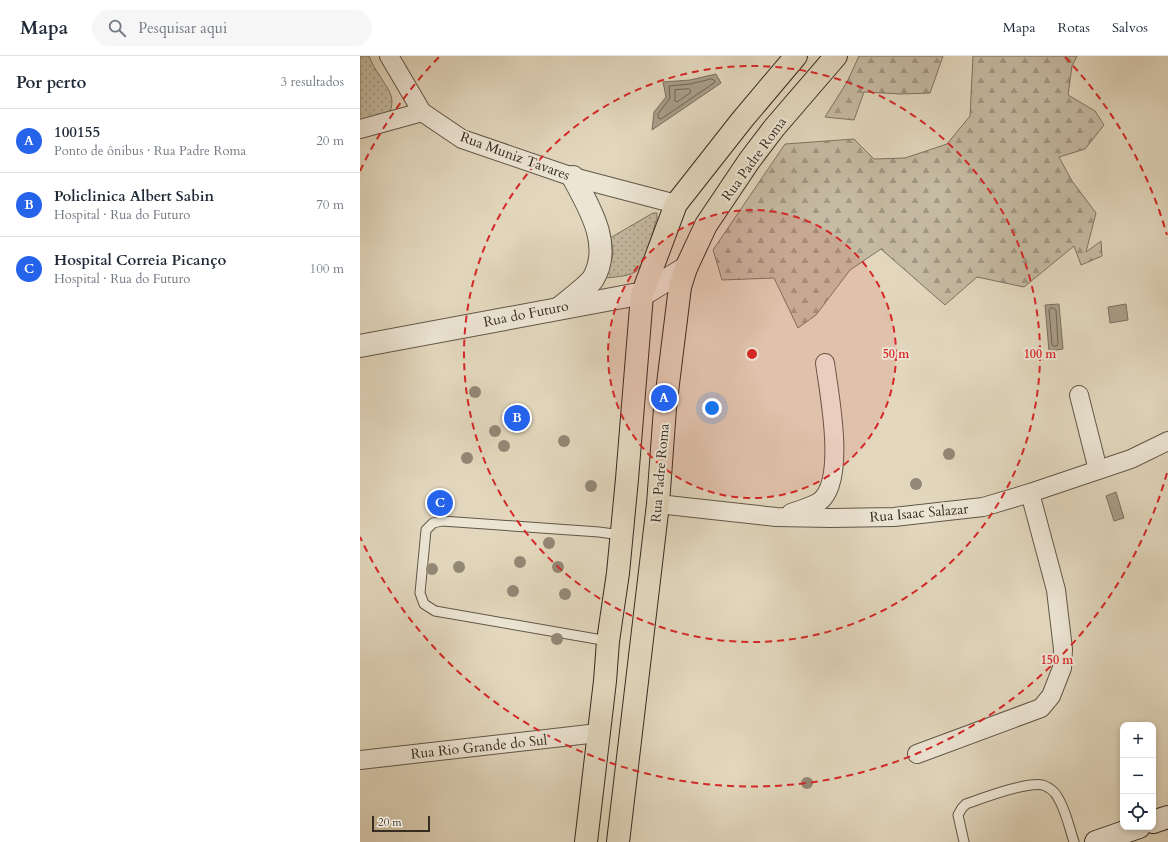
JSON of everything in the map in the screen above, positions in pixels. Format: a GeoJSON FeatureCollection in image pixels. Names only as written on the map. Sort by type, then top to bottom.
{"type":"FeatureCollection","features":[{"type":"Feature","properties":{"kind":"main road"},"geometry":{"type":"LineString","coordinates":[[586,842],[605,681],[608,641],[618,573],[642,295],[676,204],[742,120],[796,56]]}},
{"type":"Feature","properties":{"kind":"main road","name":"Rua Padre Roma"},"geometry":{"type":"LineString","coordinates":[[618,842],[658,504],[666,400],[679,294],[686,268],[706,225],[749,161],[774,128],[836,56]]}},
{"type":"Feature","properties":{"kind":"street","name":"Rua Muniz Tavares"},"geometry":{"type":"LineString","coordinates":[[389,56],[422,112],[462,138],[573,177],[676,204]]}},
{"type":"Feature","properties":{"kind":"street"},"geometry":{"type":"LineString","coordinates":[[360,128],[422,112]]}},
{"type":"Feature","properties":{"kind":"street"},"geometry":{"type":"LineString","coordinates":[[560,308],[592,279],[600,259],[600,240],[585,200],[573,177]]}},
{"type":"Feature","properties":{"kind":"street","name":"Rua do Futuro"},"geometry":{"type":"LineString","coordinates":[[360,346],[560,308],[633,295],[642,295],[686,268]]}},
{"type":"Feature","properties":{"kind":"street"},"geometry":{"type":"LineString","coordinates":[[776,517],[819,502],[830,484],[834,461],[834,446],[825,363]]}},
{"type":"Feature","properties":{"kind":"street"},"geometry":{"type":"LineString","coordinates":[[1079,395],[1098,470]]}},
{"type":"Feature","properties":{"kind":"street","name":"Rua Isaac Salazar"},"geometry":{"type":"LineString","coordinates":[[658,504],[776,517],[831,518],[894,517],[984,507],[1030,494],[1131,459],[1168,440]]}},
{"type":"Feature","properties":{"kind":"street"},"geometry":{"type":"LineString","coordinates":[[917,754],[1041,708],[1051,696],[1062,668],[1062,634],[1056,590],[1030,494]]}},
{"type":"Feature","properties":{"kind":"street","name":"Rua Rio Grande do Sul"},"geometry":{"type":"LineString","coordinates":[[360,760],[598,734]]}},
{"type":"Feature","properties":{"kind":"street"},"geometry":{"type":"LineString","coordinates":[[1156,821],[1168,817]]}},
{"type":"Feature","properties":{"kind":"street"},"geometry":{"type":"LineString","coordinates":[[1096,842],[1130,830]]}},
{"type":"Feature","properties":{"kind":"lane"},"geometry":{"type":"LineString","coordinates":[[608,641],[435,612],[424,604],[420,593],[426,530],[434,523],[442,521],[599,532],[621,535]]}},
{"type":"Feature","properties":{"kind":"lane"},"geometry":{"type":"LineString","coordinates":[[964,842],[958,815],[966,804],[1030,785],[1042,785],[1048,787],[1057,795],[1065,811],[1074,842]]}},
{"type":"Feature","properties":{"kind":"green space"},"geometry":{"type":"Polygon","coordinates":[[[360,56],[369,56],[375,69],[388,89],[392,106],[390,111],[360,125],[360,56]]]}},
{"type":"Feature","properties":{"kind":"green space"},"geometry":{"type":"Polygon","coordinates":[[[859,56],[943,56],[930,93],[902,94],[864,92],[854,120],[825,117],[847,82],[859,56]]]}},
{"type":"Feature","properties":{"kind":"green space"},"geometry":{"type":"Polygon","coordinates":[[[973,56],[1077,56],[1072,66],[1068,95],[1095,111],[1104,125],[1085,149],[1059,157],[1072,181],[1096,213],[1086,252],[1101,241],[1102,256],[1081,265],[1074,246],[1024,287],[977,277],[945,305],[881,249],[850,270],[816,315],[798,328],[774,278],[722,280],[713,250],[785,144],[854,139],[874,159],[905,158],[947,144],[970,116],[973,56]]]}},
{"type":"Feature","properties":{"kind":"green space"},"geometry":{"type":"Polygon","coordinates":[[[653,213],[657,213],[657,218],[651,239],[639,268],[635,272],[628,275],[604,278],[612,259],[613,250],[610,238],[653,213]]]}},
{"type":"Feature","properties":{"kind":"water"},"geometry":{"type":"Polygon","coordinates":[[[716,74],[721,83],[652,130],[654,112],[666,97],[663,82],[690,80],[716,74]]]}},
{"type":"Feature","properties":{"kind":"water"},"geometry":{"type":"Polygon","coordinates":[[[1059,304],[1063,349],[1049,351],[1045,305],[1059,304]]]}},
{"type":"Feature","properties":{"kind":"water"},"geometry":{"type":"Polygon","coordinates":[[[1126,304],[1128,320],[1110,323],[1108,307],[1126,304]]]}},
{"type":"Feature","properties":{"kind":"water"},"geometry":{"type":"Polygon","coordinates":[[[1116,492],[1124,518],[1114,521],[1106,496],[1116,492]]]}},
{"type":"Feature","properties":{"kind":"place","name":"100155"},"geometry":{"type":"Point","coordinates":[664,398]}},
{"type":"Feature","properties":{"kind":"place","name":"Policlinica Albert Sabin"},"geometry":{"type":"Point","coordinates":[517,418]}},
{"type":"Feature","properties":{"kind":"place","name":"Hospital Correia Picanço"},"geometry":{"type":"Point","coordinates":[440,503]}}]}
